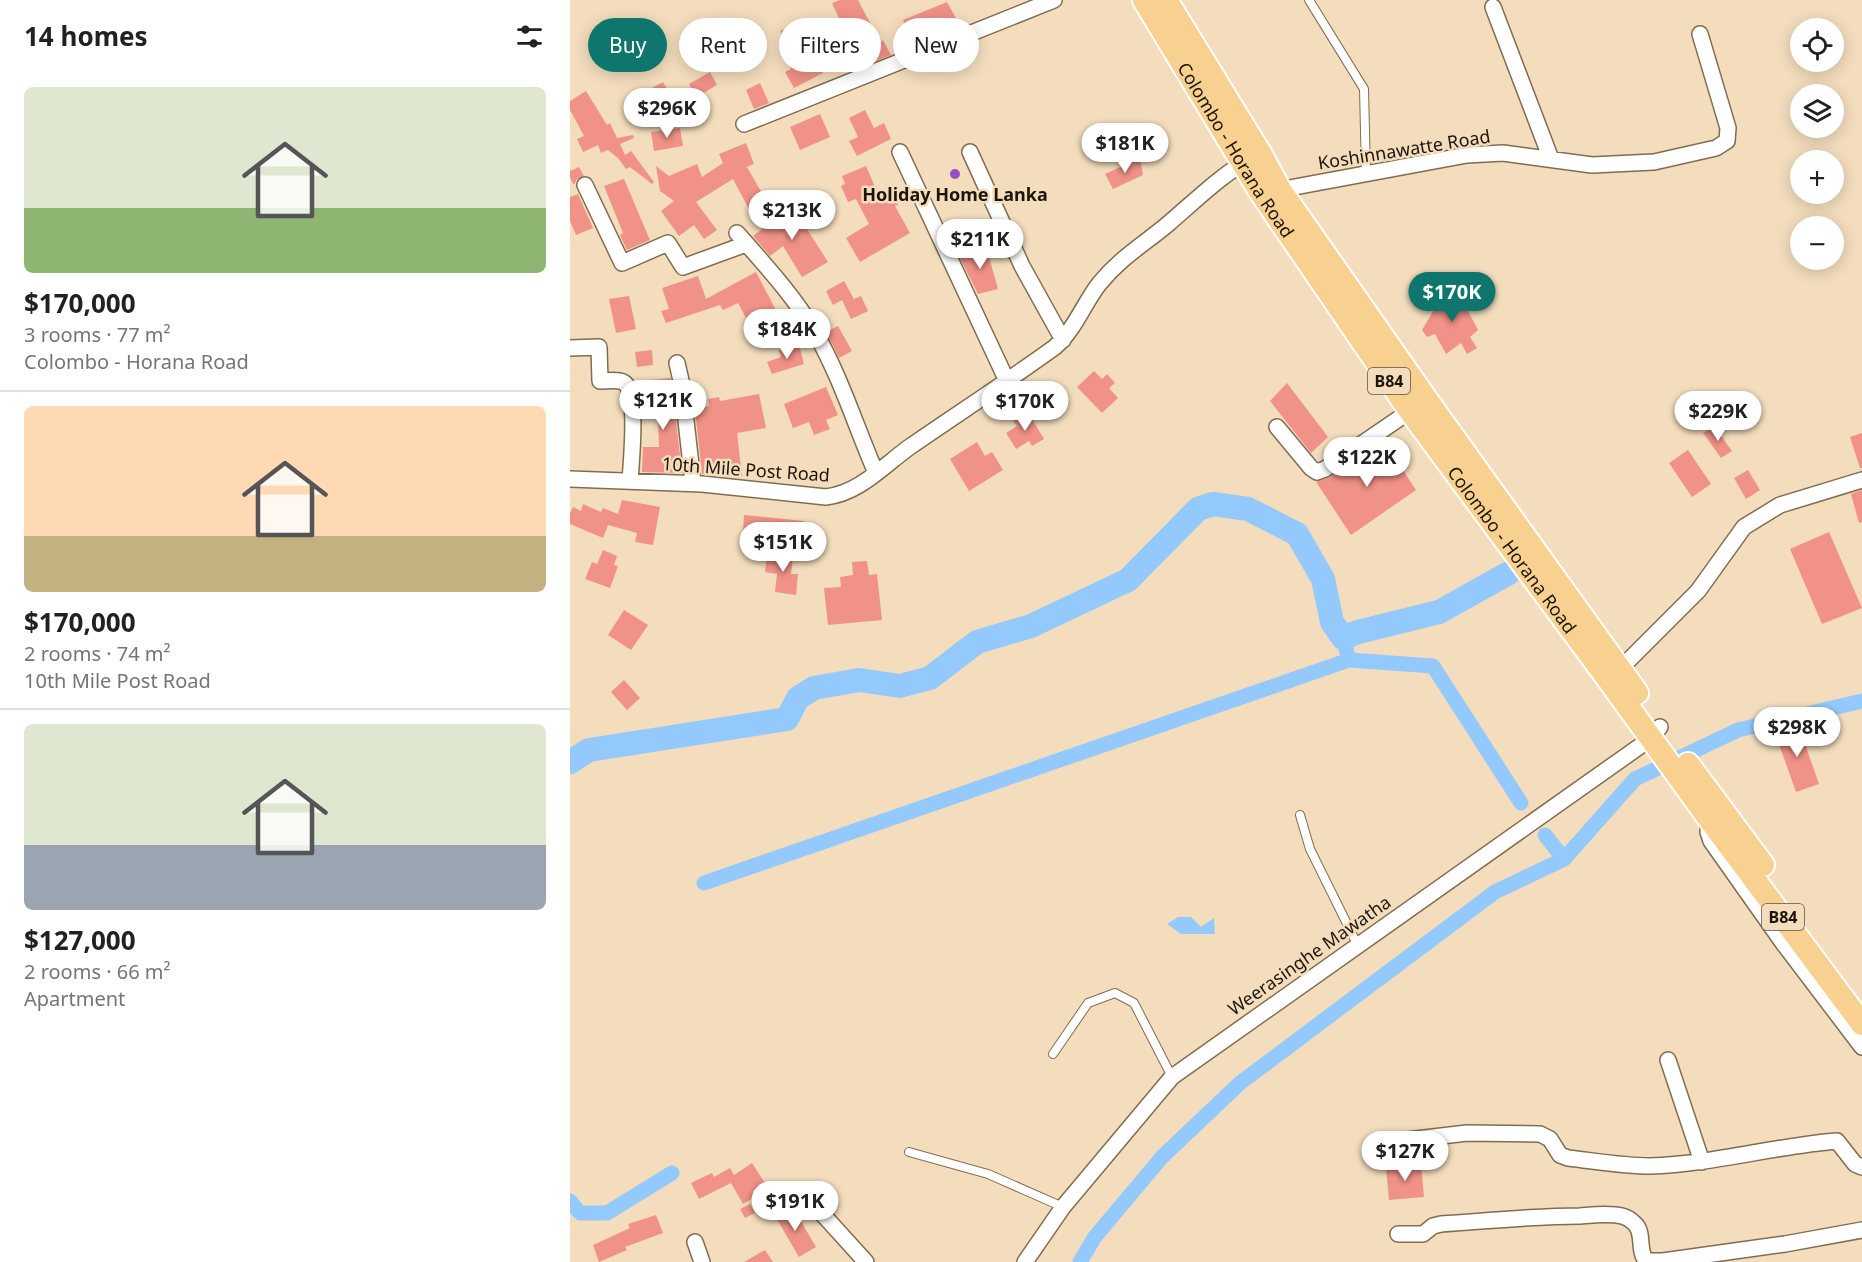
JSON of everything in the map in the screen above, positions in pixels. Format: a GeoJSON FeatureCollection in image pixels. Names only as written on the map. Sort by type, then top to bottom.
{"type":"FeatureCollection","features":[{"type":"Feature","properties":{"kind":"main road","name":"Colombo - Horana Road"},"geometry":{"type":"LineString","coordinates":[[1143,0],[1252,158]]}},
{"type":"Feature","properties":{"kind":"main road","name":"Colombo - Horana Road"},"geometry":{"type":"LineString","coordinates":[[1166,0],[1270,192],[1410,411],[1615,675]]}},
{"type":"Feature","properties":{"kind":"main road","name":"Colombo - Horana Road"},"geometry":{"type":"LineString","coordinates":[[1270,192],[1426,399],[1710,812],[1862,1024]]}},
{"type":"Feature","properties":{"kind":"main road","name":"Colombo - Horana Road"},"geometry":{"type":"LineString","coordinates":[[1710,812],[1862,999]]}},
{"type":"Feature","properties":{"kind":"street"},"geometry":{"type":"LineString","coordinates":[[744,124],[1054,0]]}},
{"type":"Feature","properties":{"kind":"street"},"geometry":{"type":"LineString","coordinates":[[1493,7],[1551,159]]}},
{"type":"Feature","properties":{"kind":"street","name":"Koshinnawatte Road"},"geometry":{"type":"LineString","coordinates":[[1270,192],[1467,155],[1503,153],[1592,165],[1654,162],[1722,145],[1727,141],[1728,128],[1700,34]]}},
{"type":"Feature","properties":{"kind":"street"},"geometry":{"type":"LineString","coordinates":[[900,152],[1007,381]]}},
{"type":"Feature","properties":{"kind":"street"},"geometry":{"type":"LineString","coordinates":[[970,152],[1022,266],[1063,340]]}},
{"type":"Feature","properties":{"kind":"street","name":"10th Mile Post Road"},"geometry":{"type":"LineString","coordinates":[[570,479],[693,483],[826,496],[840,495],[854,489],[908,448],[1063,340],[1098,285],[1126,255],[1252,158]]}},
{"type":"Feature","properties":{"kind":"street"},"geometry":{"type":"LineString","coordinates":[[585,185],[622,263],[668,243],[683,267],[742,239],[791,297],[816,334],[834,371],[876,473]]}},
{"type":"Feature","properties":{"kind":"street"},"geometry":{"type":"LineString","coordinates":[[570,348],[599,347],[600,381],[623,381],[629,387],[632,396],[630,481]]}},
{"type":"Feature","properties":{"kind":"street"},"geometry":{"type":"LineString","coordinates":[[677,363],[682,385],[693,483]]}},
{"type":"Feature","properties":{"kind":"street"},"geometry":{"type":"LineString","coordinates":[[1277,427],[1311,468],[1317,471],[1325,469],[1410,411]]}},
{"type":"Feature","properties":{"kind":"street"},"geometry":{"type":"LineString","coordinates":[[1615,675],[1698,591],[1744,527],[1780,505],[1862,480]]}},
{"type":"Feature","properties":{"kind":"street","name":"Weerasinghe Mawatha"},"geometry":{"type":"LineString","coordinates":[[1025,1262],[1063,1207],[1172,1077],[1357,944],[1659,738]]}},
{"type":"Feature","properties":{"kind":"street"},"geometry":{"type":"LineString","coordinates":[[1710,812],[1708,832],[1711,841],[1783,943],[1862,1047]]}},
{"type":"Feature","properties":{"kind":"street"},"geometry":{"type":"LineString","coordinates":[[1668,1060],[1702,1162]]}},
{"type":"Feature","properties":{"kind":"street"},"geometry":{"type":"LineString","coordinates":[[1382,1143],[1467,1133],[1540,1134],[1550,1139],[1560,1155],[1568,1158],[1649,1166],[1702,1162],[1767,1149],[1837,1141],[1855,1164],[1862,1167]]}},
{"type":"Feature","properties":{"kind":"street"},"geometry":{"type":"LineString","coordinates":[[807,1197],[866,1262]]}},
{"type":"Feature","properties":{"kind":"street"},"geometry":{"type":"LineString","coordinates":[[1398,1234],[1423,1234],[1433,1226],[1441,1224],[1544,1216],[1623,1216],[1639,1229],[1641,1254],[1646,1261],[1663,1261],[1785,1244],[1862,1230]]}},
{"type":"Feature","properties":{"kind":"street"},"geometry":{"type":"LineString","coordinates":[[695,1242],[702,1262]]}},
{"type":"Feature","properties":{"kind":"lane"},"geometry":{"type":"LineString","coordinates":[[1309,0],[1364,89],[1366,174]]}},
{"type":"Feature","properties":{"kind":"lane"},"geometry":{"type":"LineString","coordinates":[[1300,815],[1310,849],[1357,944]]}},
{"type":"Feature","properties":{"kind":"lane"},"geometry":{"type":"LineString","coordinates":[[1053,1054],[1088,1003],[1115,993],[1134,1003],[1172,1077]]}},
{"type":"Feature","properties":{"kind":"lane"},"geometry":{"type":"LineString","coordinates":[[909,1152],[988,1174],[1063,1207]]}},
{"type":"Feature","properties":{"kind":"water"},"geometry":{"type":"Polygon","coordinates":[[[1178,917],[1191,917],[1201,927],[1214,918],[1215,934],[1181,934],[1167,924],[1178,917]]]}},
{"type":"Feature","properties":{"kind":"building"},"geometry":{"type":"Polygon","coordinates":[[[840,0],[858,0],[867,18],[839,18],[832,3],[840,0]]]}},
{"type":"Feature","properties":{"kind":"building"},"geometry":{"type":"Polygon","coordinates":[[[947,2],[956,18],[908,18],[947,2]]]}},
{"type":"Feature","properties":{"kind":"building"},"geometry":{"type":"Polygon","coordinates":[[[883,40],[891,55],[881,59],[881,41],[883,40]]]}},
{"type":"Feature","properties":{"kind":"building"},"geometry":{"type":"Polygon","coordinates":[[[710,72],[717,85],[697,97],[689,84],[710,72]]]}},
{"type":"Feature","properties":{"kind":"building"},"geometry":{"type":"Polygon","coordinates":[[[785,72],[822,72],[823,73],[794,88],[785,72]]]}},
{"type":"Feature","properties":{"kind":"building"},"geometry":{"type":"Polygon","coordinates":[[[663,82],[671,96],[664,100],[670,111],[646,123],[633,98],[663,82]]]}},
{"type":"Feature","properties":{"kind":"building"},"geometry":{"type":"Polygon","coordinates":[[[760,83],[769,103],[754,109],[746,90],[760,83]]]}},
{"type":"Feature","properties":{"kind":"building"},"geometry":{"type":"Polygon","coordinates":[[[586,91],[607,125],[610,123],[617,138],[633,135],[634,138],[620,144],[625,155],[631,151],[654,182],[652,184],[630,167],[626,169],[608,150],[601,153],[598,145],[583,152],[577,139],[584,136],[570,110],[570,101],[586,91]]]}},
{"type":"Feature","properties":{"kind":"building"},"geometry":{"type":"Polygon","coordinates":[[[865,110],[874,128],[884,123],[891,139],[857,156],[849,141],[858,137],[849,118],[865,110]]]}},
{"type":"Feature","properties":{"kind":"building"},"geometry":{"type":"Polygon","coordinates":[[[820,114],[830,137],[800,150],[790,127],[820,114]]]}},
{"type":"Feature","properties":{"kind":"building"},"geometry":{"type":"Polygon","coordinates":[[[680,128],[683,146],[654,151],[651,132],[680,128]]]}},
{"type":"Feature","properties":{"kind":"building"},"geometry":{"type":"Polygon","coordinates":[[[746,143],[754,164],[747,167],[767,202],[750,211],[733,179],[696,202],[717,230],[704,239],[694,225],[679,236],[661,211],[674,201],[660,191],[656,166],[669,176],[697,164],[702,177],[723,163],[719,154],[746,143]]]}},
{"type":"Feature","properties":{"kind":"building"},"geometry":{"type":"Polygon","coordinates":[[[1140,158],[1143,175],[1113,189],[1105,174],[1140,158]]]}},
{"type":"Feature","properties":{"kind":"building"},"geometry":{"type":"Polygon","coordinates":[[[866,166],[879,196],[892,190],[898,205],[895,206],[910,233],[860,262],[846,238],[869,224],[856,199],[848,202],[841,186],[845,184],[842,176],[866,166]]]}},
{"type":"Feature","properties":{"kind":"building"},"geometry":{"type":"Polygon","coordinates":[[[579,167],[584,176],[577,179],[574,185],[570,178],[570,171],[579,167]]]}},
{"type":"Feature","properties":{"kind":"building"},"geometry":{"type":"Polygon","coordinates":[[[624,179],[650,240],[627,250],[620,235],[623,233],[604,186],[624,179]]]}},
{"type":"Feature","properties":{"kind":"building"},"geometry":{"type":"Polygon","coordinates":[[[578,194],[593,228],[576,235],[570,221],[570,197],[578,194]]]}},
{"type":"Feature","properties":{"kind":"building"},"geometry":{"type":"Polygon","coordinates":[[[797,202],[805,214],[800,218],[828,262],[802,277],[783,246],[770,256],[753,236],[797,202]]]}},
{"type":"Feature","properties":{"kind":"building"},"geometry":{"type":"Polygon","coordinates":[[[986,246],[998,289],[978,294],[958,254],[986,246]]]}},
{"type":"Feature","properties":{"kind":"building"},"geometry":{"type":"Polygon","coordinates":[[[756,272],[777,312],[750,326],[738,303],[723,310],[720,305],[666,323],[661,311],[669,309],[662,288],[698,276],[706,299],[756,272]]]}},
{"type":"Feature","properties":{"kind":"building"},"geometry":{"type":"Polygon","coordinates":[[[844,281],[854,299],[861,296],[868,311],[851,319],[842,300],[833,305],[826,291],[844,281]]]}},
{"type":"Feature","properties":{"kind":"building"},"geometry":{"type":"Polygon","coordinates":[[[1456,288],[1478,330],[1470,337],[1477,348],[1467,354],[1461,343],[1446,354],[1435,334],[1427,337],[1422,330],[1445,291],[1456,288]]]}},
{"type":"Feature","properties":{"kind":"building"},"geometry":{"type":"Polygon","coordinates":[[[629,296],[636,329],[616,333],[609,299],[629,296]]]}},
{"type":"Feature","properties":{"kind":"building"},"geometry":{"type":"Polygon","coordinates":[[[838,326],[852,351],[839,358],[826,332],[838,326]]]}},
{"type":"Feature","properties":{"kind":"building"},"geometry":{"type":"Polygon","coordinates":[[[799,345],[804,364],[772,374],[767,362],[781,357],[779,350],[799,345]]]}},
{"type":"Feature","properties":{"kind":"building"},"geometry":{"type":"Polygon","coordinates":[[[652,350],[653,365],[637,367],[635,352],[652,350]]]}},
{"type":"Feature","properties":{"kind":"building"},"geometry":{"type":"Polygon","coordinates":[[[1094,371],[1102,379],[1107,374],[1115,383],[1109,388],[1118,398],[1102,413],[1077,387],[1094,371]]]}},
{"type":"Feature","properties":{"kind":"building"},"geometry":{"type":"Polygon","coordinates":[[[671,378],[682,473],[642,472],[643,447],[659,447],[658,408],[648,409],[647,394],[652,393],[651,380],[671,378]]]}},
{"type":"Feature","properties":{"kind":"building"},"geometry":{"type":"Polygon","coordinates":[[[1287,383],[1328,437],[1311,453],[1270,401],[1287,383]]]}},
{"type":"Feature","properties":{"kind":"building"},"geometry":{"type":"Polygon","coordinates":[[[826,387],[838,415],[826,420],[830,429],[814,435],[809,422],[793,428],[784,404],[826,387]]]}},
{"type":"Feature","properties":{"kind":"building"},"geometry":{"type":"Polygon","coordinates":[[[759,394],[766,428],[737,433],[742,476],[702,474],[695,409],[709,406],[708,399],[719,397],[720,401],[759,394]]]}},
{"type":"Feature","properties":{"kind":"building"},"geometry":{"type":"Polygon","coordinates":[[[1028,412],[1044,439],[1032,446],[1029,441],[1016,449],[1006,433],[1017,426],[1013,421],[1028,412]]]}},
{"type":"Feature","properties":{"kind":"building"},"geometry":{"type":"Polygon","coordinates":[[[1714,426],[1732,451],[1721,458],[1703,433],[1714,426]]]}},
{"type":"Feature","properties":{"kind":"building"},"geometry":{"type":"Polygon","coordinates":[[[1862,433],[1862,468],[1860,468],[1850,437],[1862,433]]]}},
{"type":"Feature","properties":{"kind":"building"},"geometry":{"type":"Polygon","coordinates":[[[1384,441],[1416,490],[1351,535],[1316,482],[1330,477],[1384,441]]]}},
{"type":"Feature","properties":{"kind":"building"},"geometry":{"type":"Polygon","coordinates":[[[977,442],[985,456],[992,452],[1003,470],[969,491],[950,459],[977,442]]]}},
{"type":"Feature","properties":{"kind":"building"},"geometry":{"type":"Polygon","coordinates":[[[1688,450],[1711,484],[1692,497],[1669,463],[1688,450]]]}},
{"type":"Feature","properties":{"kind":"building"},"geometry":{"type":"Polygon","coordinates":[[[1748,470],[1760,490],[1746,499],[1734,478],[1748,470]]]}},
{"type":"Feature","properties":{"kind":"building"},"geometry":{"type":"Polygon","coordinates":[[[1862,490],[1862,522],[1859,523],[1851,494],[1862,490]]]}},
{"type":"Feature","properties":{"kind":"building"},"geometry":{"type":"Polygon","coordinates":[[[622,500],[660,507],[653,545],[635,542],[637,533],[608,525],[603,538],[570,524],[570,513],[573,507],[581,511],[583,504],[601,512],[603,508],[618,514],[622,500]]]}},
{"type":"Feature","properties":{"kind":"building"},"geometry":{"type":"Polygon","coordinates":[[[744,515],[804,521],[802,536],[762,531],[761,553],[742,552],[744,515]]]}},
{"type":"Feature","properties":{"kind":"building"},"geometry":{"type":"Polygon","coordinates":[[[1829,532],[1862,608],[1822,624],[1790,549],[1829,532]]]}},
{"type":"Feature","properties":{"kind":"building"},"geometry":{"type":"Polygon","coordinates":[[[603,550],[617,556],[614,565],[618,566],[610,588],[585,579],[592,562],[597,564],[603,550]]]}},
{"type":"Feature","properties":{"kind":"building"},"geometry":{"type":"Polygon","coordinates":[[[767,554],[793,557],[791,574],[798,574],[796,595],[775,592],[777,574],[765,572],[767,554]]]}},
{"type":"Feature","properties":{"kind":"building"},"geometry":{"type":"Polygon","coordinates":[[[867,561],[869,575],[877,574],[882,620],[828,625],[824,588],[841,587],[840,577],[853,575],[852,562],[867,561]]]}},
{"type":"Feature","properties":{"kind":"building"},"geometry":{"type":"Polygon","coordinates":[[[624,610],[648,625],[631,650],[608,635],[624,610]]]}},
{"type":"Feature","properties":{"kind":"building"},"geometry":{"type":"Polygon","coordinates":[[[624,680],[640,698],[627,710],[611,692],[624,680]]]}},
{"type":"Feature","properties":{"kind":"building"},"geometry":{"type":"Polygon","coordinates":[[[1798,724],[1819,784],[1796,792],[1775,733],[1798,724]]]}},
{"type":"Feature","properties":{"kind":"building"},"geometry":{"type":"Polygon","coordinates":[[[752,1163],[765,1183],[753,1191],[756,1196],[743,1204],[731,1183],[699,1199],[691,1183],[712,1173],[714,1177],[730,1168],[734,1175],[752,1163]]]}},
{"type":"Feature","properties":{"kind":"building"},"geometry":{"type":"Polygon","coordinates":[[[1421,1164],[1424,1197],[1389,1200],[1386,1168],[1421,1164]]]}},
{"type":"Feature","properties":{"kind":"building"},"geometry":{"type":"Polygon","coordinates":[[[750,1204],[755,1213],[745,1218],[740,1209],[750,1204]]]}},
{"type":"Feature","properties":{"kind":"building"},"geometry":{"type":"Polygon","coordinates":[[[792,1206],[816,1247],[799,1257],[775,1216],[792,1206]]]}},
{"type":"Feature","properties":{"kind":"building"},"geometry":{"type":"Polygon","coordinates":[[[656,1215],[663,1233],[625,1247],[627,1250],[599,1262],[593,1245],[630,1228],[628,1224],[656,1215]]]}},
{"type":"Feature","properties":{"kind":"building"},"geometry":{"type":"Polygon","coordinates":[[[765,1250],[773,1262],[744,1262],[765,1250]]]}},
{"type":"Feature","properties":{"kind":"waterway"},"geometry":{"type":"LineString","coordinates":[[570,762],[589,750],[787,719],[798,698],[814,688],[859,680],[900,686],[930,678],[977,642],[1031,626],[1128,580],[1198,509],[1213,504],[1248,509],[1297,534],[1323,579],[1332,622],[1343,638],[1358,632],[1439,612],[1509,573]]}},
{"type":"Feature","properties":{"kind":"waterway"},"geometry":{"type":"LineString","coordinates":[[704,883],[1349,660],[1343,638]]}},
{"type":"Feature","properties":{"kind":"waterway"},"geometry":{"type":"LineString","coordinates":[[1349,660],[1433,666],[1521,803]]}},
{"type":"Feature","properties":{"kind":"waterway"},"geometry":{"type":"LineString","coordinates":[[1080,1262],[1094,1238],[1162,1157],[1240,1083],[1495,892],[1564,859],[1635,779],[1738,730],[1862,701]]}},
{"type":"Feature","properties":{"kind":"waterway"},"geometry":{"type":"LineString","coordinates":[[1545,835],[1564,859]]}},
{"type":"Feature","properties":{"kind":"waterway"},"geometry":{"type":"LineString","coordinates":[[570,1201],[580,1213],[607,1213],[672,1173]]}},
{"type":"Feature","properties":{"kind":"place","name":"Holiday Home Lanka"},"geometry":{"type":"Point","coordinates":[955,174]}}]}
